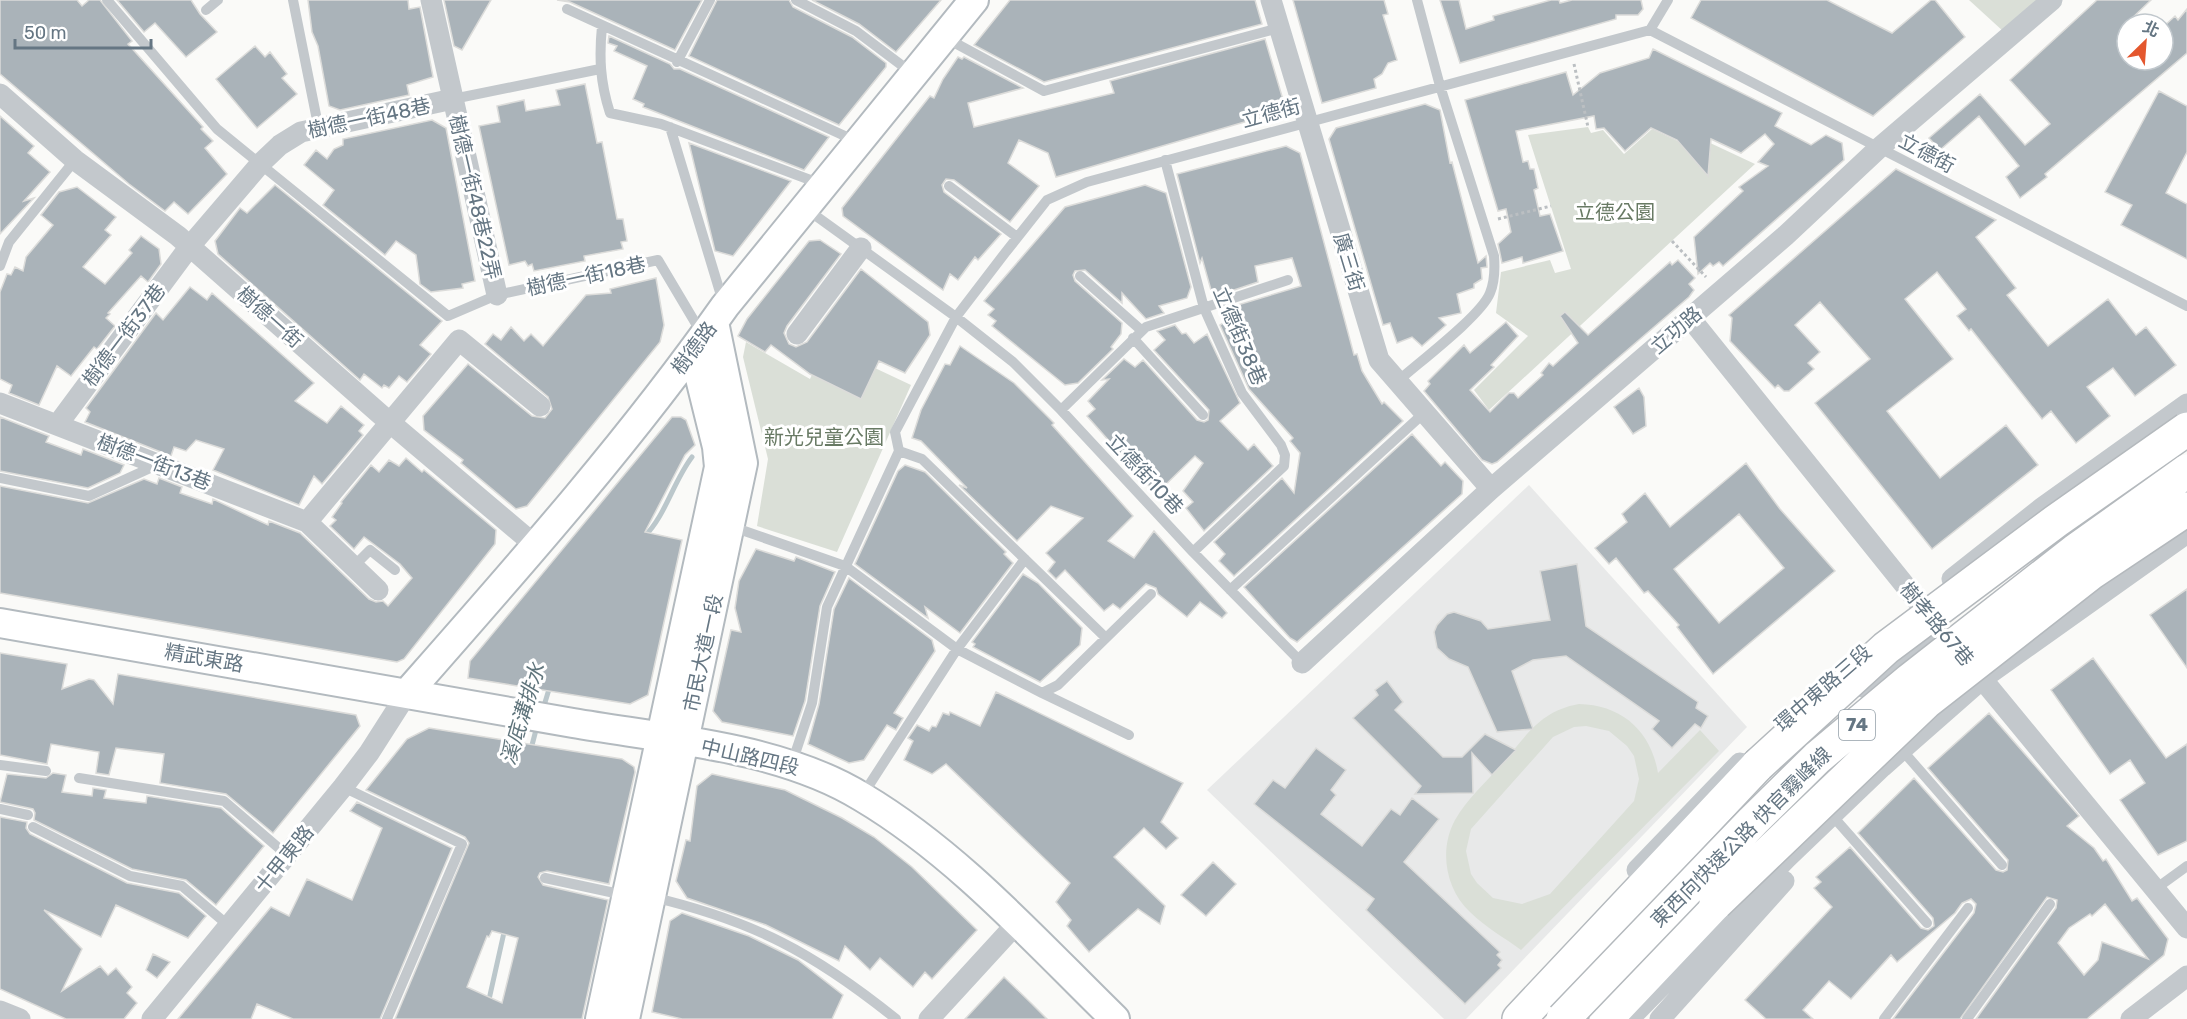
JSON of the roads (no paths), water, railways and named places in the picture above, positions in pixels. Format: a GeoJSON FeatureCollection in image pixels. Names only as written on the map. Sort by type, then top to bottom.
{"type":"FeatureCollection","features":[{"type":"Feature","properties":{"kind":"highway","name":"74"},"geometry":{"type":"LineString","coordinates":[[1519,1019],[1758,765],[1886,648],[2056,521],[2187,429]]}},
{"type":"Feature","properties":{"kind":"highway","name":"東西向快速公路 快官霧峰線"},"geometry":{"type":"LineString","coordinates":[[1563,1019],[1753,821],[1817,758],[1910,680],[2075,551],[2187,471]]}},
{"type":"Feature","properties":{"kind":"highway","name":"東西向快速公路 快官霧峰線"},"geometry":{"type":"LineString","coordinates":[[1617,1014],[1716,903],[1926,702],[2091,573],[2187,509]]}},
{"type":"Feature","properties":{"kind":"street","name":"樹德一街48巷22弄"},"geometry":{"type":"LineString","coordinates":[[431,0],[497,295]]}},
{"type":"Feature","properties":{"kind":"street","name":"樹德路"},"geometry":{"type":"LineString","coordinates":[[408,692],[536,546],[974,0]]}},
{"type":"Feature","properties":{"kind":"street","name":"廣三街"},"geometry":{"type":"LineString","coordinates":[[1271,0],[1379,360],[1491,489]]}},
{"type":"Feature","properties":{"kind":"street","name":"立功路"},"geometry":{"type":"LineString","coordinates":[[1302,663],[1491,489],[1720,292],[1879,148],[2052,0]]}},
{"type":"Feature","properties":{"kind":"street","name":"樹德一街"},"geometry":{"type":"LineString","coordinates":[[0,94],[75,160],[190,246],[391,424],[536,546]]}},
{"type":"Feature","properties":{"kind":"street","name":"樹德一街48巷"},"geometry":{"type":"LineString","coordinates":[[190,246],[261,163],[279,145],[301,132],[320,130],[453,99]]}},
{"type":"Feature","properties":{"kind":"street","name":"樹德一街37巷"},"geometry":{"type":"LineString","coordinates":[[58,424],[190,246]]}},
{"type":"Feature","properties":{"kind":"street"},"geometry":{"type":"LineString","coordinates":[[797,334],[861,248]]}},
{"type":"Feature","properties":{"kind":"street","name":"樹孝路67巷"},"geometry":{"type":"LineString","coordinates":[[1690,318],[1919,605],[2187,928]]}},
{"type":"Feature","properties":{"kind":"street","name":"市民大道一段"},"geometry":{"type":"LineString","coordinates":[[672,740],[730,526],[743,463],[709,329]]}},
{"type":"Feature","properties":{"kind":"street","name":"市民大道一段"},"geometry":{"type":"LineString","coordinates":[[625,1019],[639,896],[672,740],[719,467],[709,329]]}},
{"type":"Feature","properties":{"kind":"street"},"geometry":{"type":"LineString","coordinates":[[307,522],[459,340],[540,406]]}},
{"type":"Feature","properties":{"kind":"street","name":"樹德一街13巷"},"geometry":{"type":"LineString","coordinates":[[0,403],[307,522],[378,590]]}},
{"type":"Feature","properties":{"kind":"street","name":"環中東路三段"},"geometry":{"type":"LineString","coordinates":[[1501,1019],[1536,977],[1718,783],[1799,707],[1919,605],[2043,507],[2187,404]]}},
{"type":"Feature","properties":{"kind":"street","name":"環中東路三段"},"geometry":{"type":"LineString","coordinates":[[1538,1019],[1815,729],[1938,627],[2055,538],[2187,444]]}},
{"type":"Feature","properties":{"kind":"street"},"geometry":{"type":"LineString","coordinates":[[1617,1014],[1882,767],[1982,679],[2187,533]]}},
{"type":"Feature","properties":{"kind":"street","name":"精武東路"},"geometry":{"type":"LineString","coordinates":[[0,623],[408,692]]}},
{"type":"Feature","properties":{"kind":"street","name":"中山路四段"},"geometry":{"type":"LineString","coordinates":[[408,692],[792,764],[862,796],[926,841],[1017,923],[1115,1019]]}},
{"type":"Feature","properties":{"kind":"street","name":"十甲東路"},"geometry":{"type":"LineString","coordinates":[[152,1019],[343,787],[369,753],[408,692]]}},
{"type":"Feature","properties":{"kind":"street"},"geometry":{"type":"LineString","coordinates":[[1660,1019],[1837,821],[1882,767]]}},
{"type":"Feature","properties":{"kind":"street","name":"市民大道一段"},"geometry":{"type":"LineString","coordinates":[[600,1019],[639,896]]}},
{"type":"Feature","properties":{"kind":"street"},"geometry":{"type":"LineString","coordinates":[[929,1019],[1017,923]]}},
{"type":"Feature","properties":{"kind":"street"},"geometry":{"type":"LineString","coordinates":[[2131,1019],[2187,976]]}},
{"type":"Feature","properties":{"kind":"street"},"geometry":{"type":"LineString","coordinates":[[0,1011],[20,1019]]}},
{"type":"Feature","properties":{"kind":"lane"},"geometry":{"type":"LineString","coordinates":[[107,0],[217,129],[448,316],[497,295]]}},
{"type":"Feature","properties":{"kind":"lane"},"geometry":{"type":"LineString","coordinates":[[206,10],[218,0]]}},
{"type":"Feature","properties":{"kind":"lane"},"geometry":{"type":"LineString","coordinates":[[293,0],[320,130]]}},
{"type":"Feature","properties":{"kind":"lane"},"geometry":{"type":"LineString","coordinates":[[678,62],[710,0]]}},
{"type":"Feature","properties":{"kind":"lane"},"geometry":{"type":"LineString","coordinates":[[796,0],[856,32],[913,74]]}},
{"type":"Feature","properties":{"kind":"lane"},"geometry":{"type":"LineString","coordinates":[[1397,382],[1476,312],[1490,295],[1495,277],[1494,256],[1440,86],[1417,0]]}},
{"type":"Feature","properties":{"kind":"lane"},"geometry":{"type":"LineString","coordinates":[[1650,30],[1668,0]]}},
{"type":"Feature","properties":{"kind":"lane"},"geometry":{"type":"LineString","coordinates":[[567,9],[678,62],[858,142]]}},
{"type":"Feature","properties":{"kind":"lane"},"geometry":{"type":"LineString","coordinates":[[602,26],[600,69],[610,112],[670,127],[824,185]]}},
{"type":"Feature","properties":{"kind":"lane"},"geometry":{"type":"LineString","coordinates":[[943,36],[1044,91],[1279,28]]}},
{"type":"Feature","properties":{"kind":"lane","name":"立德街"},"geometry":{"type":"LineString","coordinates":[[899,451],[895,432],[956,317],[1047,200],[1086,182],[1650,30],[2187,306]]}},
{"type":"Feature","properties":{"kind":"lane"},"geometry":{"type":"LineString","coordinates":[[453,99],[600,69]]}},
{"type":"Feature","properties":{"kind":"lane"},"geometry":{"type":"LineString","coordinates":[[670,127],[709,329]]}},
{"type":"Feature","properties":{"kind":"lane"},"geometry":{"type":"LineString","coordinates":[[0,266],[4,241],[75,160]]}},
{"type":"Feature","properties":{"kind":"lane","name":"立德街38巷"},"geometry":{"type":"LineString","coordinates":[[1165,160],[1204,308],[1242,393],[1281,445],[1285,455],[1284,466],[1192,552]]}},
{"type":"Feature","properties":{"kind":"lane"},"geometry":{"type":"LineString","coordinates":[[949,186],[1017,237]]}},
{"type":"Feature","properties":{"kind":"lane","name":"立德街10巷"},"geometry":{"type":"LineString","coordinates":[[805,208],[956,317],[1012,362],[1061,410],[1192,552],[1302,663]]}},
{"type":"Feature","properties":{"kind":"lane","name":"樹德一街18巷"},"geometry":{"type":"LineString","coordinates":[[497,295],[658,260],[709,329]]}},
{"type":"Feature","properties":{"kind":"lane"},"geometry":{"type":"LineString","coordinates":[[1080,276],[1137,334],[1203,416]]}},
{"type":"Feature","properties":{"kind":"lane"},"geometry":{"type":"LineString","coordinates":[[1061,410],[1137,334],[1204,308],[1288,280]]}},
{"type":"Feature","properties":{"kind":"lane"},"geometry":{"type":"LineString","coordinates":[[1230,590],[1424,413]]}},
{"type":"Feature","properties":{"kind":"lane"},"geometry":{"type":"LineString","coordinates":[[792,764],[812,703],[827,607],[899,451],[922,459],[1106,638]]}},
{"type":"Feature","properties":{"kind":"lane"},"geometry":{"type":"LineString","coordinates":[[0,478],[89,496],[159,464]]}},
{"type":"Feature","properties":{"kind":"lane"},"geometry":{"type":"LineString","coordinates":[[730,526],[844,566],[957,649],[1128,735]]}},
{"type":"Feature","properties":{"kind":"lane"},"geometry":{"type":"LineString","coordinates":[[353,567],[370,550],[395,570]]}},
{"type":"Feature","properties":{"kind":"lane"},"geometry":{"type":"LineString","coordinates":[[862,796],[957,649],[1025,559]]}},
{"type":"Feature","properties":{"kind":"lane"},"geometry":{"type":"LineString","coordinates":[[1042,693],[1058,685],[1151,594]]}},
{"type":"Feature","properties":{"kind":"lane"},"geometry":{"type":"LineString","coordinates":[[1902,750],[2002,865]]}},
{"type":"Feature","properties":{"kind":"lane"},"geometry":{"type":"LineString","coordinates":[[0,765],[46,771]]}},
{"type":"Feature","properties":{"kind":"lane"},"geometry":{"type":"LineString","coordinates":[[79,778],[224,801],[288,856]]}},
{"type":"Feature","properties":{"kind":"lane"},"geometry":{"type":"LineString","coordinates":[[343,787],[462,844],[387,1019]]}},
{"type":"Feature","properties":{"kind":"lane"},"geometry":{"type":"LineString","coordinates":[[0,809],[28,814]]}},
{"type":"Feature","properties":{"kind":"lane"},"geometry":{"type":"LineString","coordinates":[[1837,821],[1927,923]]}},
{"type":"Feature","properties":{"kind":"lane"},"geometry":{"type":"LineString","coordinates":[[33,828],[130,876],[182,886],[229,926]]}},
{"type":"Feature","properties":{"kind":"lane"},"geometry":{"type":"LineString","coordinates":[[2154,890],[2187,866]]}},
{"type":"Feature","properties":{"kind":"lane"},"geometry":{"type":"LineString","coordinates":[[545,878],[701,909],[765,933],[849,981],[896,1019]]}},
{"type":"Feature","properties":{"kind":"lane"},"geometry":{"type":"LineString","coordinates":[[1967,1019],[2050,904]]}},
{"type":"Feature","properties":{"kind":"lane"},"geometry":{"type":"LineString","coordinates":[[1884,1019],[1968,908]]}},
{"type":"Feature","properties":{"kind":"waterway","name":"溪底溝排水"},"geometry":{"type":"LineString","coordinates":[[644,537],[658,519],[692,457]]}},
{"type":"Feature","properties":{"kind":"waterway","name":"溪底溝排水"},"geometry":{"type":"LineString","coordinates":[[543,709],[550,686]]}},
{"type":"Feature","properties":{"kind":"waterway","name":"溪底溝排水"},"geometry":{"type":"LineString","coordinates":[[531,749],[537,726]]}},
{"type":"Feature","properties":{"kind":"waterway","name":"溪底溝排水"},"geometry":{"type":"LineString","coordinates":[[488,1004],[505,928]]}},
{"type":"Feature","properties":{"kind":"park label","name":"立德公園"},"geometry":{"type":"Point","coordinates":[1615,212]}},
{"type":"Feature","properties":{"kind":"park label","name":"新光兒童公園"},"geometry":{"type":"Point","coordinates":[824,437]}}]}
